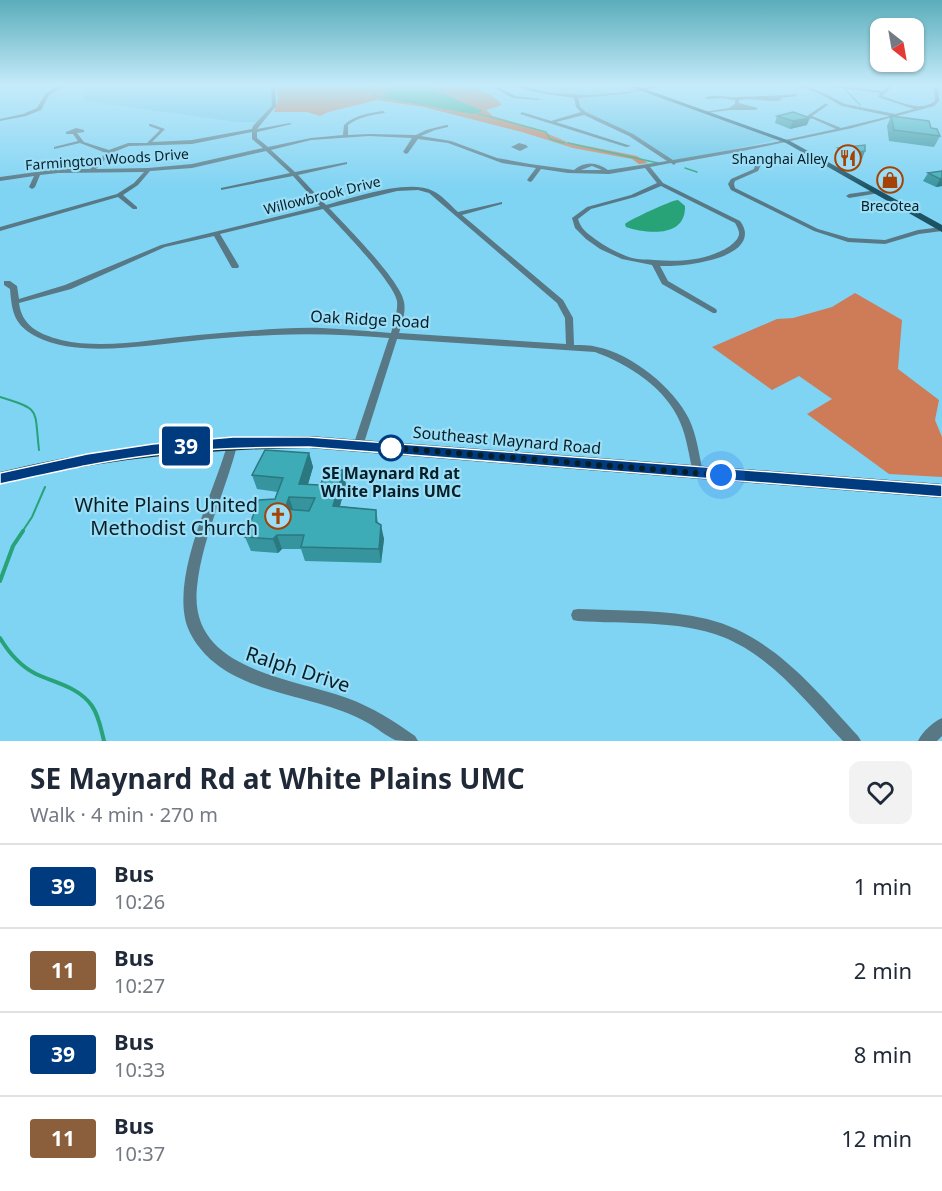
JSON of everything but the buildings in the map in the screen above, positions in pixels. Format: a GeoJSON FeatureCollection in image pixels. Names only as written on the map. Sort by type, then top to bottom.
{"type":"FeatureCollection","features":[{"type":"Feature","properties":{"kind":"main road"},"geometry":{"type":"LineString","coordinates":[[727,120],[788,142],[942,229]]}},
{"type":"Feature","properties":{"kind":"main road","name":"Southeast Maynard Road"},"geometry":{"type":"LineString","coordinates":[[0,478],[105,456],[233,442],[309,442],[942,491]]}},
{"type":"Feature","properties":{"kind":"street"},"geometry":{"type":"LineString","coordinates":[[263,120],[254,130],[254,138],[294,174],[360,245],[399,293],[402,308],[358,446]]}},
{"type":"Feature","properties":{"kind":"street"},"geometry":{"type":"LineString","coordinates":[[345,136],[346,125],[355,120]]}},
{"type":"Feature","properties":{"kind":"street"},"geometry":{"type":"LineString","coordinates":[[543,120],[628,146]]}},
{"type":"Feature","properties":{"kind":"street"},"geometry":{"type":"LineString","coordinates":[[551,122],[560,120]]}},
{"type":"Feature","properties":{"kind":"street"},"geometry":{"type":"LineString","coordinates":[[598,120],[631,135],[675,164]]}},
{"type":"Feature","properties":{"kind":"street"},"geometry":{"type":"LineString","coordinates":[[820,120],[840,129]]}},
{"type":"Feature","properties":{"kind":"street"},"geometry":{"type":"LineString","coordinates":[[788,142],[876,120]]}},
{"type":"Feature","properties":{"kind":"street"},"geometry":{"type":"LineString","coordinates":[[92,170],[109,152],[128,145],[192,142],[290,124]]}},
{"type":"Feature","properties":{"kind":"street"},"geometry":{"type":"LineString","coordinates":[[152,125],[163,129]]}},
{"type":"Feature","properties":{"kind":"street"},"geometry":{"type":"LineString","coordinates":[[149,143],[163,129],[172,126]]}},
{"type":"Feature","properties":{"kind":"street"},"geometry":{"type":"LineString","coordinates":[[406,152],[412,140],[428,130],[446,126]]}},
{"type":"Feature","properties":{"kind":"street"},"geometry":{"type":"LineString","coordinates":[[75,134],[79,142]]}},
{"type":"Feature","properties":{"kind":"street","name":"Farmington Woods Drive"},"geometry":{"type":"LineString","coordinates":[[0,179],[92,170],[148,170],[199,165],[314,139],[345,136],[417,137],[458,144],[513,164],[607,172],[740,154],[785,145],[788,142]]}},
{"type":"Feature","properties":{"kind":"street"},"geometry":{"type":"LineString","coordinates":[[56,148],[79,142],[109,152]]}},
{"type":"Feature","properties":{"kind":"street","name":"Farmington Woods Drive"},"geometry":{"type":"LineString","coordinates":[[675,164],[732,151],[788,142]]}},
{"type":"Feature","properties":{"kind":"street"},"geometry":{"type":"LineString","coordinates":[[497,159],[516,148]]}},
{"type":"Feature","properties":{"kind":"street"},"geometry":{"type":"LineString","coordinates":[[732,151],[756,162],[758,168],[733,180],[730,184],[733,189],[823,233],[848,240],[879,243],[899,240],[918,232],[942,229]]}},
{"type":"Feature","properties":{"kind":"street"},"geometry":{"type":"LineString","coordinates":[[223,189],[345,163]]}},
{"type":"Feature","properties":{"kind":"street"},"geometry":{"type":"LineString","coordinates":[[530,180],[539,168]]}},
{"type":"Feature","properties":{"kind":"street"},"geometry":{"type":"LineString","coordinates":[[649,168],[661,184],[738,222],[742,232],[739,243],[731,249],[690,262],[654,262],[628,258],[608,250],[581,231],[575,223],[575,218],[589,208],[633,196],[661,184]]}},
{"type":"Feature","properties":{"kind":"street"},"geometry":{"type":"LineString","coordinates":[[0,229],[119,195],[136,184],[148,170]]}},
{"type":"Feature","properties":{"kind":"street"},"geometry":{"type":"LineString","coordinates":[[32,187],[38,174]]}},
{"type":"Feature","properties":{"kind":"street","name":"Willowbrook Drive"},"geometry":{"type":"LineString","coordinates":[[15,302],[68,287],[152,250],[413,187],[431,192],[560,302],[569,318],[570,347]]}},
{"type":"Feature","properties":{"kind":"street"},"geometry":{"type":"LineString","coordinates":[[849,196],[877,192]]}},
{"type":"Feature","properties":{"kind":"street"},"geometry":{"type":"LineString","coordinates":[[119,195],[135,208]]}},
{"type":"Feature","properties":{"kind":"street"},"geometry":{"type":"LineString","coordinates":[[458,214],[500,203]]}},
{"type":"Feature","properties":{"kind":"street"},"geometry":{"type":"LineString","coordinates":[[44,225],[46,216]]}},
{"type":"Feature","properties":{"kind":"street"},"geometry":{"type":"LineString","coordinates":[[216,233],[235,266]]}},
{"type":"Feature","properties":{"kind":"street"},"geometry":{"type":"LineString","coordinates":[[654,262],[665,282],[713,311]]}},
{"type":"Feature","properties":{"kind":"street","name":"Oak Ridge Road"},"geometry":{"type":"LineString","coordinates":[[7,283],[14,288],[20,321],[30,330],[53,340],[80,344],[116,345],[302,331],[596,349],[620,358],[672,401],[687,426],[698,473]]}},
{"type":"Feature","properties":{"kind":"street","name":"Ralph Drive"},"geometry":{"type":"LineString","coordinates":[[233,442],[200,547],[190,591],[190,611],[202,642],[223,663],[244,673],[348,705],[370,715],[410,741]]}},
{"type":"Feature","properties":{"kind":"street"},"geometry":{"type":"LineString","coordinates":[[578,615],[692,623],[725,632],[752,645],[783,668],[853,741]]}},
{"type":"Feature","properties":{"kind":"street"},"geometry":{"type":"LineString","coordinates":[[926,741],[942,726]]}},
{"type":"Feature","properties":{"kind":"shaded area"},"geometry":{"type":"Polygon","coordinates":[[[219,120],[262,120],[260,122],[219,120]]]}},
{"type":"Feature","properties":{"kind":"shaded area"},"geometry":{"type":"Polygon","coordinates":[[[473,120],[505,120],[537,129],[567,142],[637,156],[648,163],[639,164],[632,159],[573,148],[473,120]]]}},
{"type":"Feature","properties":{"kind":"shaded area"},"geometry":{"type":"Polygon","coordinates":[[[597,120],[727,120],[782,139],[675,161],[634,135],[597,120]]]}},
{"type":"Feature","properties":{"kind":"shaded area"},"geometry":{"type":"Polygon","coordinates":[[[678,200],[685,206],[684,216],[672,229],[654,232],[626,227],[625,224],[634,219],[678,200]]]}},
{"type":"Feature","properties":{"kind":"shaded area"},"geometry":{"type":"Polygon","coordinates":[[[855,293],[902,320],[898,369],[939,400],[935,420],[942,437],[942,477],[889,474],[807,414],[832,399],[799,376],[772,390],[712,347],[777,319],[793,318],[832,307],[855,293]]]}},
{"type":"Feature","properties":{"kind":"waterway"},"geometry":{"type":"LineString","coordinates":[[500,120],[546,132],[550,139],[564,143]]}},
{"type":"Feature","properties":{"kind":"waterway"},"geometry":{"type":"LineString","coordinates":[[568,143],[658,163]]}},
{"type":"Feature","properties":{"kind":"waterway"},"geometry":{"type":"LineString","coordinates":[[685,168],[697,172]]}},
{"type":"Feature","properties":{"kind":"waterway"},"geometry":{"type":"LineString","coordinates":[[0,397],[23,405],[33,413],[36,418],[39,450]]}},
{"type":"Feature","properties":{"kind":"waterway"},"geometry":{"type":"LineString","coordinates":[[22,532],[32,517],[45,487]]}},
{"type":"Feature","properties":{"kind":"waterway"},"geometry":{"type":"LineString","coordinates":[[0,581],[13,546],[23,531]]}},
{"type":"Feature","properties":{"kind":"waterway"},"geometry":{"type":"LineString","coordinates":[[0,638],[11,654],[25,667],[74,690],[87,700],[100,723],[104,741]]}},
{"type":"Feature","properties":{"kind":"bus line","name":"39"},"geometry":{"type":"LineString","coordinates":[[0,478],[87,459],[153,450],[233,442],[309,442],[942,491]]}},
{"type":"Feature","properties":{"kind":"place","name":"Shanghai Alley"},"geometry":{"type":"Point","coordinates":[848,158]}},
{"type":"Feature","properties":{"kind":"place","name":"Brecotea"},"geometry":{"type":"Point","coordinates":[890,180]}},
{"type":"Feature","properties":{"kind":"place","name":"SE Maynard Rd at White Plains UMC"},"geometry":{"type":"Point","coordinates":[391,448]}},
{"type":"Feature","properties":{"kind":"place","name":"White Plains United Methodist Church"},"geometry":{"type":"Point","coordinates":[278,516]}},
{"type":"Feature","properties":{"kind":"route"},"geometry":{"type":"LineString","coordinates":[[391,448],[382,447],[721,475]]}}]}
